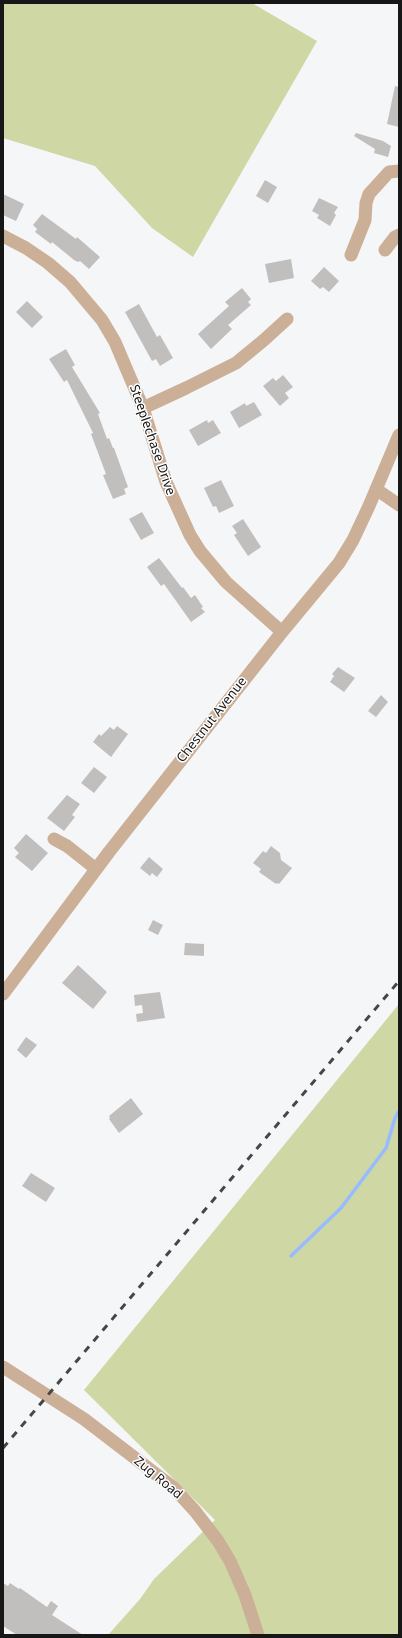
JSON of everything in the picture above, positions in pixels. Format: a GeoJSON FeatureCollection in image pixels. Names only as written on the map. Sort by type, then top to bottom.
{"type":"FeatureCollection","features":[{"type":"Feature","properties":{"kind":"street"},"geometry":{"type":"LineString","coordinates":[[351,255],[365,220],[366,202],[369,194],[389,172],[399,171]]}},
{"type":"Feature","properties":{"kind":"street"},"geometry":{"type":"LineString","coordinates":[[385,250],[399,234]]}},
{"type":"Feature","properties":{"kind":"street","name":"Steeplechase Drive"},"geometry":{"type":"LineString","coordinates":[[3,236],[26,248],[48,263],[70,282],[102,320],[115,342],[143,408],[166,482],[190,535],[205,557],[226,582],[282,632]]}},
{"type":"Feature","properties":{"kind":"street"},"geometry":{"type":"LineString","coordinates":[[143,408],[236,363],[264,340],[287,318]]}},
{"type":"Feature","properties":{"kind":"street","name":"Chestnut Avenue"},"geometry":{"type":"LineString","coordinates":[[3,994],[96,869],[282,632],[339,563],[353,540],[399,435]]}},
{"type":"Feature","properties":{"kind":"street"},"geometry":{"type":"LineString","coordinates":[[376,489],[399,505]]}},
{"type":"Feature","properties":{"kind":"street"},"geometry":{"type":"LineString","coordinates":[[54,840],[67,846],[96,869]]}},
{"type":"Feature","properties":{"kind":"street","name":"Zug Road"},"geometry":{"type":"LineString","coordinates":[[3,1367],[84,1419],[174,1488],[195,1511],[218,1541],[230,1562],[245,1595],[258,1635]]}},
{"type":"Feature","properties":{"kind":"green space"},"geometry":{"type":"Polygon","coordinates":[[[3,3],[252,3],[317,41],[193,257],[152,228],[95,166],[3,138],[3,3]]]}},
{"type":"Feature","properties":{"kind":"green space"},"geometry":{"type":"Polygon","coordinates":[[[399,1004],[399,1635],[108,1635],[140,1599],[154,1579],[215,1520],[84,1390],[399,1004]]]}},
{"type":"Feature","properties":{"kind":"building"},"geometry":{"type":"Polygon","coordinates":[[[395,86],[399,87],[399,127],[387,124],[395,86]]]}},
{"type":"Feature","properties":{"kind":"building"},"geometry":{"type":"Polygon","coordinates":[[[356,133],[383,141],[391,146],[388,157],[374,153],[375,149],[354,136],[356,133]]]}},
{"type":"Feature","properties":{"kind":"building"},"geometry":{"type":"Polygon","coordinates":[[[265,180],[277,187],[268,203],[256,196],[265,180]]]}},
{"type":"Feature","properties":{"kind":"building"},"geometry":{"type":"Polygon","coordinates":[[[3,194],[24,204],[16,221],[3,215],[3,194]]]}},
{"type":"Feature","properties":{"kind":"building"},"geometry":{"type":"Polygon","coordinates":[[[319,198],[338,207],[334,213],[336,215],[330,226],[317,218],[319,215],[312,211],[319,198]]]}},
{"type":"Feature","properties":{"kind":"building"},"geometry":{"type":"Polygon","coordinates":[[[42,214],[76,239],[77,237],[100,257],[89,269],[80,261],[78,262],[74,260],[52,242],[51,244],[35,232],[37,229],[33,225],[42,214]]]}},
{"type":"Feature","properties":{"kind":"building"},"geometry":{"type":"Polygon","coordinates":[[[291,259],[294,278],[269,283],[265,264],[291,259]]]}},
{"type":"Feature","properties":{"kind":"building"},"geometry":{"type":"Polygon","coordinates":[[[324,267],[339,281],[329,292],[323,287],[320,289],[311,281],[324,267]]]}},
{"type":"Feature","properties":{"kind":"building"},"geometry":{"type":"Polygon","coordinates":[[[242,288],[251,299],[248,302],[251,305],[228,325],[232,329],[211,349],[198,334],[229,306],[225,302],[242,288]]]}},
{"type":"Feature","properties":{"kind":"building"},"geometry":{"type":"Polygon","coordinates":[[[27,301],[43,317],[32,328],[16,312],[27,301]]]}},
{"type":"Feature","properties":{"kind":"building"},"geometry":{"type":"Polygon","coordinates":[[[139,304],[157,337],[160,335],[173,358],[160,366],[156,359],[152,361],[125,312],[139,304]]]}},
{"type":"Feature","properties":{"kind":"building"},"geometry":{"type":"Polygon","coordinates":[[[66,349],[75,365],[72,367],[100,413],[98,414],[107,439],[109,438],[114,448],[128,487],[124,489],[126,494],[113,499],[103,475],[106,474],[91,434],[93,433],[67,380],[64,382],[49,359],[66,349]]]}},
{"type":"Feature","properties":{"kind":"building"},"geometry":{"type":"Polygon","coordinates":[[[283,375],[293,387],[285,393],[289,398],[280,406],[263,386],[273,378],[276,381],[283,375]]]}},
{"type":"Feature","properties":{"kind":"building"},"geometry":{"type":"Polygon","coordinates":[[[254,402],[262,415],[239,428],[230,412],[245,403],[246,406],[254,402]]]}},
{"type":"Feature","properties":{"kind":"building"},"geometry":{"type":"Polygon","coordinates":[[[207,420],[208,423],[213,420],[221,433],[198,446],[189,430],[207,420]]]}},
{"type":"Feature","properties":{"kind":"building"},"geometry":{"type":"Polygon","coordinates":[[[221,480],[234,506],[219,513],[216,506],[213,507],[204,488],[221,480]]]}},
{"type":"Feature","properties":{"kind":"building"},"geometry":{"type":"Polygon","coordinates":[[[142,512],[154,533],[141,540],[129,519],[142,512]]]}},
{"type":"Feature","properties":{"kind":"building"},"geometry":{"type":"Polygon","coordinates":[[[243,519],[261,547],[248,556],[234,535],[237,533],[232,526],[243,519]]]}},
{"type":"Feature","properties":{"kind":"building"},"geometry":{"type":"Polygon","coordinates":[[[159,558],[182,588],[183,587],[191,598],[195,595],[203,607],[201,608],[205,612],[191,622],[164,584],[161,586],[147,567],[159,558]]]}},
{"type":"Feature","properties":{"kind":"building"},"geometry":{"type":"Polygon","coordinates":[[[338,667],[355,678],[344,692],[330,682],[334,676],[332,674],[338,667]]]}},
{"type":"Feature","properties":{"kind":"building"},"geometry":{"type":"Polygon","coordinates":[[[381,695],[388,702],[376,717],[368,711],[381,695]]]}},
{"type":"Feature","properties":{"kind":"building"},"geometry":{"type":"Polygon","coordinates":[[[117,726],[128,734],[111,757],[93,742],[99,734],[101,736],[110,727],[114,730],[117,726]]]}},
{"type":"Feature","properties":{"kind":"building"},"geometry":{"type":"Polygon","coordinates":[[[94,767],[107,777],[94,793],[81,783],[94,767]]]}},
{"type":"Feature","properties":{"kind":"building"},"geometry":{"type":"Polygon","coordinates":[[[67,795],[80,804],[72,815],[75,817],[64,831],[47,818],[67,795]]]}},
{"type":"Feature","properties":{"kind":"building"},"geometry":{"type":"Polygon","coordinates":[[[26,834],[48,853],[32,871],[15,857],[19,853],[14,848],[26,834]]]}},
{"type":"Feature","properties":{"kind":"building"},"geometry":{"type":"Polygon","coordinates":[[[271,846],[280,853],[281,860],[292,868],[279,884],[276,884],[259,872],[261,869],[253,863],[263,851],[266,853],[271,846]]]}},
{"type":"Feature","properties":{"kind":"building"},"geometry":{"type":"Polygon","coordinates":[[[149,857],[163,869],[157,877],[152,873],[150,876],[140,868],[149,857]]]}},
{"type":"Feature","properties":{"kind":"building"},"geometry":{"type":"Polygon","coordinates":[[[153,920],[163,925],[158,935],[148,930],[153,920]]]}},
{"type":"Feature","properties":{"kind":"building"},"geometry":{"type":"Polygon","coordinates":[[[185,943],[204,944],[204,956],[184,955],[185,943]]]}},
{"type":"Feature","properties":{"kind":"building"},"geometry":{"type":"Polygon","coordinates":[[[78,965],[107,992],[93,1009],[62,983],[78,965]]]}},
{"type":"Feature","properties":{"kind":"building"},"geometry":{"type":"Polygon","coordinates":[[[160,992],[165,1018],[137,1022],[136,1014],[143,1013],[142,1005],[135,1006],[134,995],[160,992]]]}},
{"type":"Feature","properties":{"kind":"building"},"geometry":{"type":"Polygon","coordinates":[[[26,1037],[37,1045],[26,1058],[17,1050],[26,1037]]]}},
{"type":"Feature","properties":{"kind":"building"},"geometry":{"type":"Polygon","coordinates":[[[131,1098],[143,1114],[119,1133],[109,1119],[109,1116],[131,1098]]]}},
{"type":"Feature","properties":{"kind":"building"},"geometry":{"type":"Polygon","coordinates":[[[31,1173],[55,1188],[46,1202],[22,1186],[31,1173]]]}},
{"type":"Feature","properties":{"kind":"building"},"geometry":{"type":"Polygon","coordinates":[[[3,1583],[8,1586],[10,1583],[19,1589],[20,1588],[47,1607],[51,1601],[58,1606],[52,1615],[83,1635],[17,1635],[3,1626],[3,1583]]]}},
{"type":"Feature","properties":{"kind":"waterway"},"geometry":{"type":"LineString","coordinates":[[291,1256],[341,1208],[386,1148],[395,1118],[399,1111]]}},
{"type":"Feature","properties":{"kind":"railway"},"geometry":{"type":"LineString","coordinates":[[3,1448],[399,981]]}}]}
